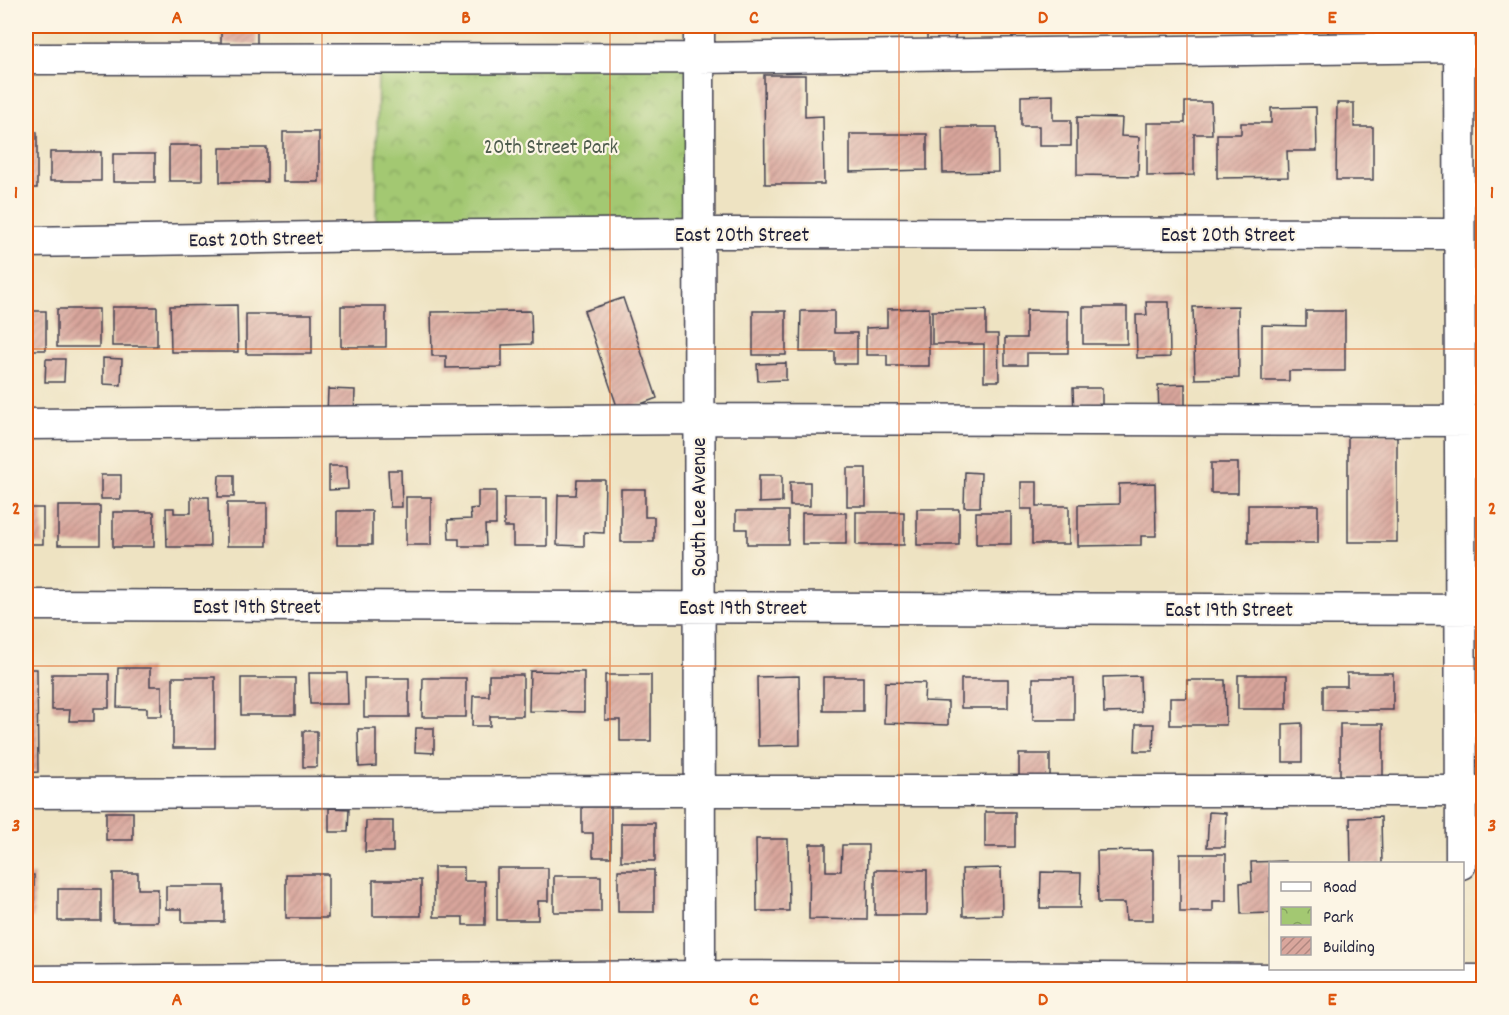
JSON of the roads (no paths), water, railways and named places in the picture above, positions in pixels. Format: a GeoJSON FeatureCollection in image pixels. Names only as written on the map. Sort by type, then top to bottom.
{"type":"FeatureCollection","features":[{"type":"Feature","properties":{"kind":"street","name":"South Lee Avenue"},"geometry":{"type":"LineString","coordinates":[[699,26],[700,983]]}},
{"type":"Feature","properties":{"kind":"street"},"geometry":{"type":"LineString","coordinates":[[26,58],[698,58],[1459,36],[1459,234],[1476,420],[1472,610],[1472,791],[1461,862]]}},
{"type":"Feature","properties":{"kind":"street","name":"East 20th Street"},"geometry":{"type":"LineString","coordinates":[[26,242],[700,233],[1459,234]]}},
{"type":"Feature","properties":{"kind":"street"},"geometry":{"type":"LineString","coordinates":[[26,424],[698,419],[1476,420]]}},
{"type":"Feature","properties":{"kind":"street","name":"East 19th Street"},"geometry":{"type":"LineString","coordinates":[[26,605],[1472,610]]}},
{"type":"Feature","properties":{"kind":"street"},"geometry":{"type":"LineString","coordinates":[[26,793],[1472,791]]}},
{"type":"Feature","properties":{"kind":"street"},"geometry":{"type":"LineString","coordinates":[[26,981],[700,983],[1467,980]]}},
{"type":"Feature","properties":{"kind":"park label","name":"20th Street Park"},"geometry":{"type":"Point","coordinates":[551,146]}}]}
